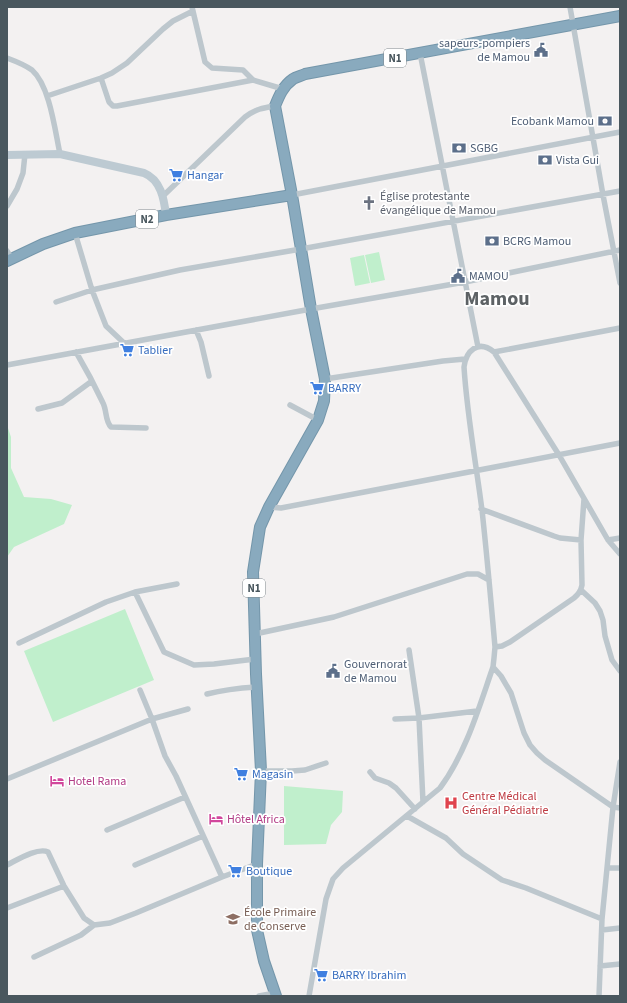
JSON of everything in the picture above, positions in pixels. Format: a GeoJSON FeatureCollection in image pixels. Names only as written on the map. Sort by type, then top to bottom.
{"type":"FeatureCollection","features":[{"type":"Feature","properties":{"kind":"highway","name":"N1"},"geometry":{"type":"LineString","coordinates":[[276,995],[264,962],[257,930],[257,864],[261,771],[255,659],[254,572],[260,527],[269,507],[318,420],[324,401],[325,379],[275,106],[278,96],[293,79],[305,74],[620,16]]}},
{"type":"Feature","properties":{"kind":"highway","name":"N2"},"geometry":{"type":"LineString","coordinates":[[9,257],[75,233],[166,215],[292,195]]}},
{"type":"Feature","properties":{"kind":"street"},"geometry":{"type":"LineString","coordinates":[[570,7],[603,195],[617,251],[620,283]]}},
{"type":"Feature","properties":{"kind":"street"},"geometry":{"type":"LineString","coordinates":[[48,96],[112,73],[127,63],[173,21],[193,9],[205,62],[212,68],[243,70],[253,80]]}},
{"type":"Feature","properties":{"kind":"street"},"geometry":{"type":"LineString","coordinates":[[420,53],[478,347]]}},
{"type":"Feature","properties":{"kind":"street"},"geometry":{"type":"LineString","coordinates":[[7,58],[32,71],[38,78],[48,96],[60,154]]}},
{"type":"Feature","properties":{"kind":"street"},"geometry":{"type":"LineString","coordinates":[[101,78],[111,104],[117,106],[253,80],[283,89]]}},
{"type":"Feature","properties":{"kind":"street"},"geometry":{"type":"LineString","coordinates":[[163,196],[246,117],[254,111],[275,106]]}},
{"type":"Feature","properties":{"kind":"street"},"geometry":{"type":"LineString","coordinates":[[292,195],[620,132]]}},
{"type":"Feature","properties":{"kind":"street"},"geometry":{"type":"LineString","coordinates":[[7,206],[17,189],[23,173],[25,154]]}},
{"type":"Feature","properties":{"kind":"street"},"geometry":{"type":"LineString","coordinates":[[7,155],[60,154],[150,175],[154,179],[163,196],[166,215]]}},
{"type":"Feature","properties":{"kind":"street"},"geometry":{"type":"LineString","coordinates":[[56,302],[92,290],[180,270],[301,250],[620,191]]}},
{"type":"Feature","properties":{"kind":"street"},"geometry":{"type":"LineString","coordinates":[[75,233],[92,290],[106,326],[124,344]]}},
{"type":"Feature","properties":{"kind":"street"},"geometry":{"type":"LineString","coordinates":[[7,365],[465,282],[617,251]]}},
{"type":"Feature","properties":{"kind":"street"},"geometry":{"type":"LineString","coordinates":[[494,352],[620,328]]}},
{"type":"Feature","properties":{"kind":"street"},"geometry":{"type":"LineString","coordinates":[[196,330],[201,342],[210,376]]}},
{"type":"Feature","properties":{"kind":"street"},"geometry":{"type":"LineString","coordinates":[[309,996],[326,899],[333,879],[343,868],[440,788],[448,777],[463,748],[493,667],[495,647],[482,509],[464,377],[465,359],[473,350],[478,347],[484,347],[489,348],[494,352],[559,455],[608,540],[620,554]]}},
{"type":"Feature","properties":{"kind":"street"},"geometry":{"type":"LineString","coordinates":[[76,352],[104,406],[108,424],[111,427],[146,428]]}},
{"type":"Feature","properties":{"kind":"street"},"geometry":{"type":"LineString","coordinates":[[325,379],[465,359]]}},
{"type":"Feature","properties":{"kind":"street"},"geometry":{"type":"LineString","coordinates":[[38,409],[62,403],[92,381]]}},
{"type":"Feature","properties":{"kind":"street"},"geometry":{"type":"LineString","coordinates":[[290,405],[318,420]]}},
{"type":"Feature","properties":{"kind":"street"},"geometry":{"type":"LineString","coordinates":[[269,507],[281,508],[620,443]]}},
{"type":"Feature","properties":{"kind":"street"},"geometry":{"type":"LineString","coordinates":[[495,647],[510,642],[579,594],[582,585],[581,540],[584,498]]}},
{"type":"Feature","properties":{"kind":"street"},"geometry":{"type":"LineString","coordinates":[[482,509],[560,538],[581,540]]}},
{"type":"Feature","properties":{"kind":"street"},"geometry":{"type":"LineString","coordinates":[[608,540],[620,538]]}},
{"type":"Feature","properties":{"kind":"street"},"geometry":{"type":"LineString","coordinates":[[255,634],[334,617],[467,574],[478,574],[489,580]]}},
{"type":"Feature","properties":{"kind":"street"},"geometry":{"type":"LineString","coordinates":[[19,643],[106,602],[135,592],[177,584]]}},
{"type":"Feature","properties":{"kind":"street"},"geometry":{"type":"LineString","coordinates":[[581,590],[595,603],[600,611],[612,660],[620,671]]}},
{"type":"Feature","properties":{"kind":"street"},"geometry":{"type":"LineString","coordinates":[[135,592],[164,652],[194,665],[255,659]]}},
{"type":"Feature","properties":{"kind":"street"},"geometry":{"type":"LineString","coordinates":[[409,650],[418,718],[423,802]]}},
{"type":"Feature","properties":{"kind":"street"},"geometry":{"type":"LineString","coordinates":[[493,667],[501,676],[511,693],[524,733],[530,745],[537,753],[612,807],[620,808]]}},
{"type":"Feature","properties":{"kind":"street"},"geometry":{"type":"LineString","coordinates":[[207,694],[236,688],[256,687]]}},
{"type":"Feature","properties":{"kind":"street"},"geometry":{"type":"LineString","coordinates":[[140,690],[165,756],[176,776],[222,877]]}},
{"type":"Feature","properties":{"kind":"street"},"geometry":{"type":"LineString","coordinates":[[7,779],[152,719],[188,709]]}},
{"type":"Feature","properties":{"kind":"street"},"geometry":{"type":"LineString","coordinates":[[395,719],[418,718],[477,711]]}},
{"type":"Feature","properties":{"kind":"street"},"geometry":{"type":"LineString","coordinates":[[599,996],[602,919],[612,807],[620,762]]}},
{"type":"Feature","properties":{"kind":"street"},"geometry":{"type":"LineString","coordinates":[[261,771],[306,770],[326,763]]}},
{"type":"Feature","properties":{"kind":"street"},"geometry":{"type":"LineString","coordinates":[[370,772],[375,778],[389,783],[396,788],[415,809]]}},
{"type":"Feature","properties":{"kind":"street"},"geometry":{"type":"LineString","coordinates":[[107,830],[185,797]]}},
{"type":"Feature","properties":{"kind":"street"},"geometry":{"type":"LineString","coordinates":[[407,816],[446,838],[463,854],[502,880],[526,888],[602,919]]}},
{"type":"Feature","properties":{"kind":"street"},"geometry":{"type":"LineString","coordinates":[[135,865],[203,836]]}},
{"type":"Feature","properties":{"kind":"street"},"geometry":{"type":"LineString","coordinates":[[7,865],[38,851],[44,850],[48,852],[64,886],[84,918],[94,925]]}},
{"type":"Feature","properties":{"kind":"street"},"geometry":{"type":"LineString","coordinates":[[34,957],[81,935],[94,925],[110,923],[257,864]]}},
{"type":"Feature","properties":{"kind":"street"},"geometry":{"type":"LineString","coordinates":[[607,868],[620,868]]}},
{"type":"Feature","properties":{"kind":"street"},"geometry":{"type":"LineString","coordinates":[[7,908],[64,886]]}},
{"type":"Feature","properties":{"kind":"street"},"geometry":{"type":"LineString","coordinates":[[602,930],[620,928]]}},
{"type":"Feature","properties":{"kind":"street"},"geometry":{"type":"LineString","coordinates":[[600,966],[620,964]]}},
{"type":"Feature","properties":{"kind":"street"},"geometry":{"type":"LineString","coordinates":[[259,996],[276,995]]}},
{"type":"Feature","properties":{"kind":"green space"},"geometry":{"type":"Polygon","coordinates":[[[379,252],[385,280],[371,283],[365,255],[379,252]]]}},
{"type":"Feature","properties":{"kind":"green space"},"geometry":{"type":"Polygon","coordinates":[[[364,255],[370,283],[355,286],[350,258],[364,255]]]}},
{"type":"Feature","properties":{"kind":"green space"},"geometry":{"type":"Polygon","coordinates":[[[7,425],[11,437],[11,468],[24,497],[51,499],[72,505],[64,524],[14,547],[7,557],[7,425]]]}},
{"type":"Feature","properties":{"kind":"green space"},"geometry":{"type":"Polygon","coordinates":[[[125,609],[154,680],[53,722],[24,651],[125,609]]]}},
{"type":"Feature","properties":{"kind":"green space"},"geometry":{"type":"Polygon","coordinates":[[[284,786],[343,791],[342,812],[331,825],[326,844],[284,845],[284,786]]]}},
{"type":"Feature","properties":{"kind":"place","name":"sapeurs-pompiers de Mamou"},"geometry":{"type":"Point","coordinates":[541,50]}},
{"type":"Feature","properties":{"kind":"place","name":"Ecobank Mamou"},"geometry":{"type":"Point","coordinates":[605,121]}},
{"type":"Feature","properties":{"kind":"place","name":"SGBG"},"geometry":{"type":"Point","coordinates":[459,148]}},
{"type":"Feature","properties":{"kind":"place","name":"Vista Gui"},"geometry":{"type":"Point","coordinates":[545,160]}},
{"type":"Feature","properties":{"kind":"place","name":"Hangar"},"geometry":{"type":"Point","coordinates":[176,175]}},
{"type":"Feature","properties":{"kind":"place","name":"Église protestante évangélique de Mamou"},"geometry":{"type":"Point","coordinates":[369,203]}},
{"type":"Feature","properties":{"kind":"place","name":"BCRG Mamou"},"geometry":{"type":"Point","coordinates":[492,241]}},
{"type":"Feature","properties":{"kind":"place","name":"MAMOU"},"geometry":{"type":"Point","coordinates":[458,276]}},
{"type":"Feature","properties":{"kind":"place","name":"Tablier"},"geometry":{"type":"Point","coordinates":[127,350]}},
{"type":"Feature","properties":{"kind":"place","name":"BARRY"},"geometry":{"type":"Point","coordinates":[317,388]}},
{"type":"Feature","properties":{"kind":"place","name":"Gouvernorat de Mamou"},"geometry":{"type":"Point","coordinates":[333,671]}},
{"type":"Feature","properties":{"kind":"place","name":"Magasin"},"geometry":{"type":"Point","coordinates":[241,774]}},
{"type":"Feature","properties":{"kind":"place","name":"Hotel Rama"},"geometry":{"type":"Point","coordinates":[57,781]}},
{"type":"Feature","properties":{"kind":"place","name":"Centre Médical Général Pédiatrie"},"geometry":{"type":"Point","coordinates":[451,803]}},
{"type":"Feature","properties":{"kind":"place","name":"Hôtel Africa"},"geometry":{"type":"Point","coordinates":[216,819]}},
{"type":"Feature","properties":{"kind":"place","name":"Boutique"},"geometry":{"type":"Point","coordinates":[235,871]}},
{"type":"Feature","properties":{"kind":"place","name":"École Primaire de Conserve"},"geometry":{"type":"Point","coordinates":[233,919]}},
{"type":"Feature","properties":{"kind":"place","name":"BARRY Ibrahim"},"geometry":{"type":"Point","coordinates":[321,975]}},
{"type":"Feature","properties":{"kind":"district","name":"Mamou"},"geometry":{"type":"Point","coordinates":[497,298]}}]}
